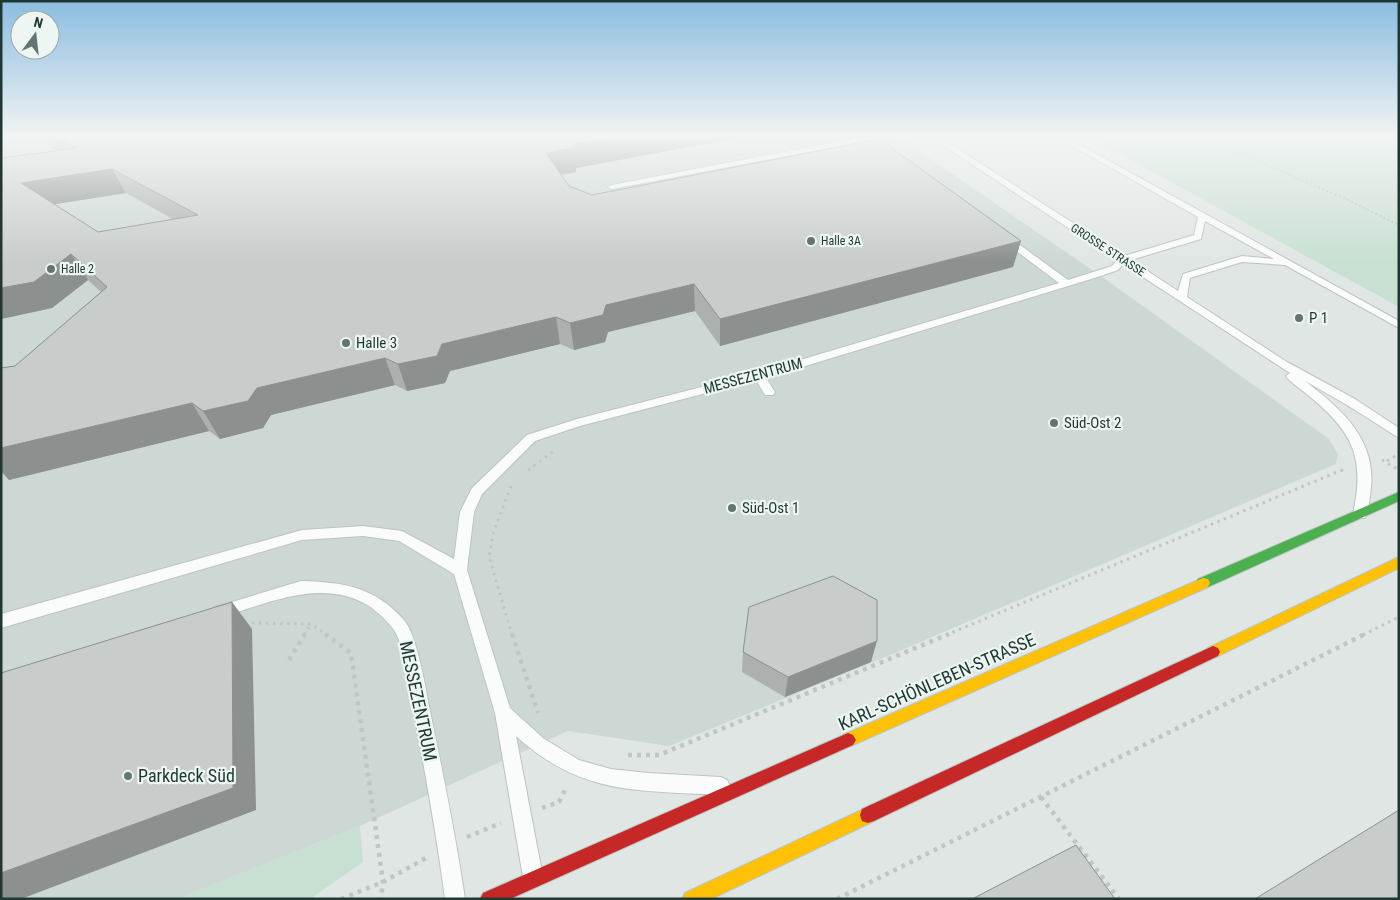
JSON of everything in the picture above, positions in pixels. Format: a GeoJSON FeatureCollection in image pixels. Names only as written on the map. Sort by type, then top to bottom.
{"type":"FeatureCollection","features":[{"type":"Feature","properties":{"kind":"main road","name":"KARL-SCHÖNLEBEN-STRASSE"},"geometry":{"type":"LineString","coordinates":[[489,899],[1399,496]]}},
{"type":"Feature","properties":{"kind":"main road"},"geometry":{"type":"LineString","coordinates":[[691,899],[1021,741],[1222,648],[1399,562]]}},
{"type":"Feature","properties":{"kind":"lane"},"geometry":{"type":"LineString","coordinates":[[612,187],[658,178]]}},
{"type":"Feature","properties":{"kind":"lane","name":"GROSSE STRASSE"},"geometry":{"type":"LineString","coordinates":[[998,178],[1181,299],[1283,364],[1351,402],[1399,434]]}},
{"type":"Feature","properties":{"kind":"lane"},"geometry":{"type":"LineString","coordinates":[[1134,178],[1399,325]]}},
{"type":"Feature","properties":{"kind":"lane","name":"MESSEZENTRUM"},"geometry":{"type":"LineString","coordinates":[[534,879],[503,713],[460,570],[467,512],[477,491],[531,438],[577,423],[760,376],[1115,268],[1122,260],[1198,237],[1202,216]]}},
{"type":"Feature","properties":{"kind":"lane"},"geometry":{"type":"LineString","coordinates":[[995,231],[1066,283]]}},
{"type":"Feature","properties":{"kind":"lane"},"geometry":{"type":"LineString","coordinates":[[1181,299],[1186,276],[1242,259],[1290,264]]}},
{"type":"Feature","properties":{"kind":"lane","name":"GROSSE STRASSE"},"geometry":{"type":"LineString","coordinates":[[1283,364],[1294,378],[1342,419],[1359,444],[1367,473],[1360,514]]}},
{"type":"Feature","properties":{"kind":"lane"},"geometry":{"type":"LineString","coordinates":[[760,376],[769,392]]}},
{"type":"Feature","properties":{"kind":"lane"},"geometry":{"type":"LineString","coordinates":[[1,621],[302,534],[363,531],[402,536],[460,570]]}},
{"type":"Feature","properties":{"kind":"lane","name":"MESSEZENTRUM"},"geometry":{"type":"LineString","coordinates":[[208,615],[301,587],[352,592],[375,602],[392,616],[403,631],[412,660],[448,845],[455,899]]}},
{"type":"Feature","properties":{"kind":"lane"},"geometry":{"type":"LineString","coordinates":[[503,713],[551,754],[576,768],[611,777],[743,787]]}},
{"type":"Feature","properties":{"kind":"path"},"geometry":{"type":"LineString","coordinates":[[1297,178],[1346,199],[1399,225]]}},
{"type":"Feature","properties":{"kind":"path"},"geometry":{"type":"LineString","coordinates":[[520,476],[556,450],[565,447]]}},
{"type":"Feature","properties":{"kind":"path"},"geometry":{"type":"LineString","coordinates":[[1387,460],[1399,454]]}},
{"type":"Feature","properties":{"kind":"path"},"geometry":{"type":"LineString","coordinates":[[623,755],[658,755],[1342,470],[1341,462]]}},
{"type":"Feature","properties":{"kind":"path"},"geometry":{"type":"LineString","coordinates":[[513,482],[494,532],[489,556],[498,592],[540,720]]}},
{"type":"Feature","properties":{"kind":"path"},"geometry":{"type":"LineString","coordinates":[[837,899],[1399,617]]}},
{"type":"Feature","properties":{"kind":"path"},"geometry":{"type":"LineString","coordinates":[[244,626],[253,623],[311,624],[351,653],[383,882],[380,899]]}},
{"type":"Feature","properties":{"kind":"path"},"geometry":{"type":"LineString","coordinates":[[289,660],[311,624]]}},
{"type":"Feature","properties":{"kind":"path"},"geometry":{"type":"LineString","coordinates":[[341,899],[383,882],[448,845],[521,814],[559,802],[576,768]]}},
{"type":"Feature","properties":{"kind":"path"},"geometry":{"type":"LineString","coordinates":[[1042,797],[1119,899]]}},
{"type":"Feature","properties":{"kind":"shaded area"},"geometry":{"type":"Polygon","coordinates":[[[1,178],[958,178],[1098,274],[1329,439],[1338,454],[1336,464],[895,653],[669,746],[568,731],[360,826],[178,899],[1,899],[1,178]]]}},
{"type":"Feature","properties":{"kind":"green space"},"geometry":{"type":"Polygon","coordinates":[[[1164,178],[1399,178],[1399,307],[1164,178]]]}},
{"type":"Feature","properties":{"kind":"green space"},"geometry":{"type":"Polygon","coordinates":[[[360,826],[363,862],[310,899],[178,899],[360,826]]]}},
{"type":"Feature","properties":{"kind":"building"},"geometry":{"type":"Polygon","coordinates":[[[1,178],[54,178],[21,183],[98,232],[198,215],[129,178],[563,178],[569,186],[592,195],[679,178],[933,178],[1021,241],[720,319],[694,284],[606,305],[603,315],[570,323],[556,317],[442,344],[437,356],[398,364],[385,358],[257,388],[248,401],[203,411],[192,403],[1,448],[1,368],[15,366],[107,287],[71,254],[34,282],[1,288],[1,178]]]}},
{"type":"Feature","properties":{"kind":"building"},"geometry":{"type":"Polygon","coordinates":[[[833,576],[877,600],[877,641],[788,677],[743,652],[749,607],[833,576]]]}},
{"type":"Feature","properties":{"kind":"building","name":"Parkdeck Süd"},"geometry":{"type":"Polygon","coordinates":[[[232,602],[233,788],[1,873],[1,673],[232,602]]]}},
{"type":"Feature","properties":{"kind":"building"},"geometry":{"type":"Polygon","coordinates":[[[1399,810],[1399,899],[1255,899],[1399,810]]]}},
{"type":"Feature","properties":{"kind":"building"},"geometry":{"type":"Polygon","coordinates":[[[1076,845],[1115,899],[974,899],[974,898],[1076,845]]]}},
{"type":"Feature","properties":{"kind":"traffic: fast"},"geometry":{"type":"LineString","coordinates":[[1203,583],[1399,496]]}},
{"type":"Feature","properties":{"kind":"traffic: slow"},"geometry":{"type":"LineString","coordinates":[[1213,652],[1399,562]]}},
{"type":"Feature","properties":{"kind":"traffic: slow"},"geometry":{"type":"LineString","coordinates":[[848,740],[1203,583]]}},
{"type":"Feature","properties":{"kind":"traffic: slow"},"geometry":{"type":"LineString","coordinates":[[691,899],[868,815]]}},
{"type":"Feature","properties":{"kind":"traffic: jam"},"geometry":{"type":"LineString","coordinates":[[868,815],[1213,652]]}},
{"type":"Feature","properties":{"kind":"traffic: jam"},"geometry":{"type":"LineString","coordinates":[[489,899],[848,740]]}},
{"type":"Feature","properties":{"kind":"place","name":"Halle 3A"},"geometry":{"type":"Point","coordinates":[811,241]}},
{"type":"Feature","properties":{"kind":"place","name":"Halle 2"},"geometry":{"type":"Point","coordinates":[51,269]}},
{"type":"Feature","properties":{"kind":"place","name":"P 1"},"geometry":{"type":"Point","coordinates":[1299,318]}},
{"type":"Feature","properties":{"kind":"place","name":"Halle 3"},"geometry":{"type":"Point","coordinates":[346,343]}},
{"type":"Feature","properties":{"kind":"place","name":"Süd-Ost 2"},"geometry":{"type":"Point","coordinates":[1054,423]}},
{"type":"Feature","properties":{"kind":"place","name":"Süd-Ost 1"},"geometry":{"type":"Point","coordinates":[732,508]}},
{"type":"Feature","properties":{"kind":"place","name":"Parkdeck Süd"},"geometry":{"type":"Point","coordinates":[128,776]}}]}
